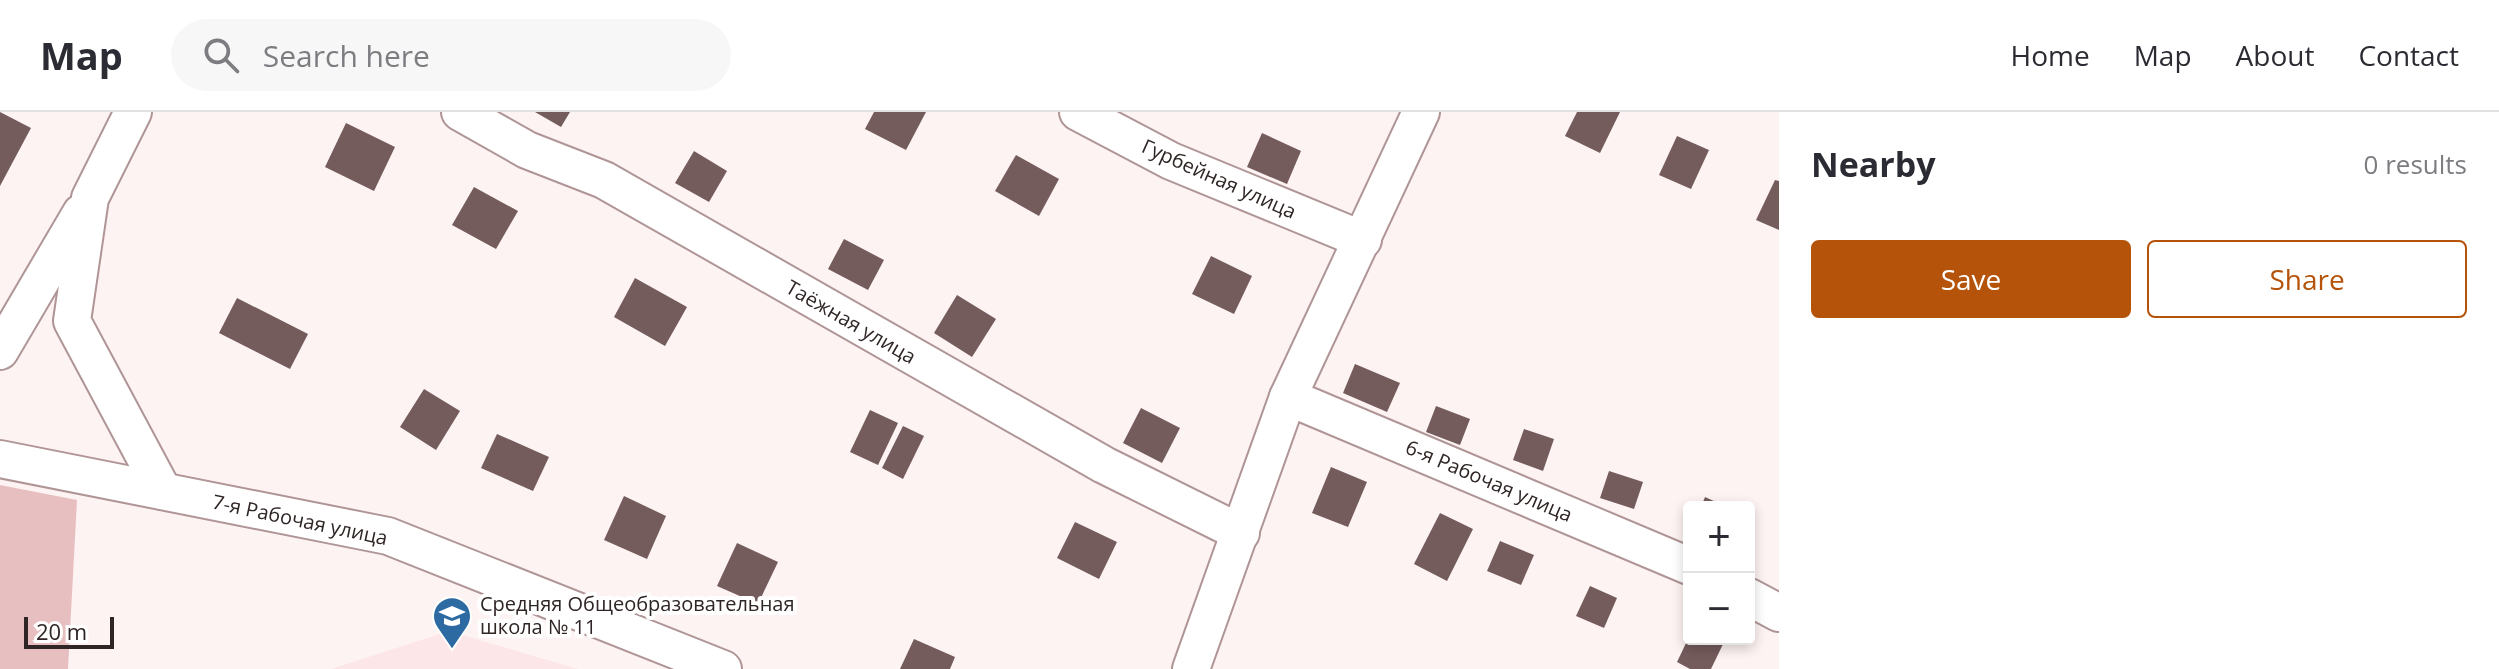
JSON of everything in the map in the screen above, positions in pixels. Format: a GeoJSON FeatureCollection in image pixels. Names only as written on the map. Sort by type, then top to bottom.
{"type":"FeatureCollection","features":[{"type":"Feature","properties":{"kind":"street"},"geometry":{"type":"LineString","coordinates":[[0,351],[90,198],[133,112]]}},
{"type":"Feature","properties":{"kind":"street","name":"Таёжная улица"},"geometry":{"type":"LineString","coordinates":[[460,112],[527,150],[604,180],[1091,457],[1241,533]]}},
{"type":"Feature","properties":{"kind":"street","name":"Гурбейная улица"},"geometry":{"type":"LineString","coordinates":[[1078,112],[1171,161],[1363,240]]}},
{"type":"Feature","properties":{"kind":"street"},"geometry":{"type":"LineString","coordinates":[[1191,669],[1288,397],[1421,112]]}},
{"type":"Feature","properties":{"kind":"street"},"geometry":{"type":"LineString","coordinates":[[90,198],[72,321],[163,491]]}},
{"type":"Feature","properties":{"kind":"street","name":"6-я Рабочая улица"},"geometry":{"type":"LineString","coordinates":[[1288,397],[1683,563]]}},
{"type":"Feature","properties":{"kind":"street","name":"7-я Рабочая улица"},"geometry":{"type":"LineString","coordinates":[[0,459],[388,536],[723,669]]}},
{"type":"Feature","properties":{"kind":"street"},"geometry":{"type":"LineString","coordinates":[[1755,600],[1779,613]]}},
{"type":"Feature","properties":{"kind":"shaded area"},"geometry":{"type":"Polygon","coordinates":[[[0,485],[77,500],[68,669],[0,669],[0,485]]]}},
{"type":"Feature","properties":{"kind":"shaded area","name":"Средняя Общеобразовательная школа № 11"},"geometry":{"type":"Polygon","coordinates":[[[449,631],[578,669],[331,669],[449,631]]]}},
{"type":"Feature","properties":{"kind":"building"},"geometry":{"type":"Polygon","coordinates":[[[0,112],[31,128],[0,186],[0,112]]]}},
{"type":"Feature","properties":{"kind":"building"},"geometry":{"type":"Polygon","coordinates":[[[535,112],[570,112],[561,127],[535,112]]]}},
{"type":"Feature","properties":{"kind":"building"},"geometry":{"type":"Polygon","coordinates":[[[874,112],[926,112],[906,150],[865,129],[874,112]]]}},
{"type":"Feature","properties":{"kind":"building"},"geometry":{"type":"Polygon","coordinates":[[[1577,112],[1620,112],[1600,153],[1565,136],[1577,112]]]}},
{"type":"Feature","properties":{"kind":"building"},"geometry":{"type":"Polygon","coordinates":[[[346,123],[395,147],[374,191],[325,167],[346,123]]]}},
{"type":"Feature","properties":{"kind":"building"},"geometry":{"type":"Polygon","coordinates":[[[1262,133],[1301,151],[1287,184],[1247,167],[1262,133]]]}},
{"type":"Feature","properties":{"kind":"building"},"geometry":{"type":"Polygon","coordinates":[[[1677,136],[1709,150],[1691,189],[1659,175],[1677,136]]]}},
{"type":"Feature","properties":{"kind":"building"},"geometry":{"type":"Polygon","coordinates":[[[694,151],[727,171],[709,202],[675,183],[694,151]]]}},
{"type":"Feature","properties":{"kind":"building"},"geometry":{"type":"Polygon","coordinates":[[[1016,155],[1059,179],[1039,216],[995,191],[1016,155]]]}},
{"type":"Feature","properties":{"kind":"building"},"geometry":{"type":"Polygon","coordinates":[[[1775,180],[1779,181],[1779,230],[1756,220],[1775,180]]]}},
{"type":"Feature","properties":{"kind":"building"},"geometry":{"type":"Polygon","coordinates":[[[474,187],[518,211],[496,249],[452,225],[474,187]]]}},
{"type":"Feature","properties":{"kind":"building"},"geometry":{"type":"Polygon","coordinates":[[[844,239],[884,260],[868,290],[828,269],[844,239]]]}},
{"type":"Feature","properties":{"kind":"building"},"geometry":{"type":"Polygon","coordinates":[[[1211,256],[1252,276],[1234,314],[1192,294],[1211,256]]]}},
{"type":"Feature","properties":{"kind":"building"},"geometry":{"type":"Polygon","coordinates":[[[635,278],[687,307],[665,346],[614,317],[635,278]]]}},
{"type":"Feature","properties":{"kind":"building"},"geometry":{"type":"Polygon","coordinates":[[[957,295],[996,319],[972,357],[934,333],[957,295]]]}},
{"type":"Feature","properties":{"kind":"building"},"geometry":{"type":"Polygon","coordinates":[[[237,298],[308,334],[290,369],[219,333],[237,298]]]}},
{"type":"Feature","properties":{"kind":"building"},"geometry":{"type":"Polygon","coordinates":[[[1355,364],[1400,383],[1387,412],[1343,393],[1355,364]]]}},
{"type":"Feature","properties":{"kind":"building"},"geometry":{"type":"Polygon","coordinates":[[[424,389],[460,411],[436,450],[400,427],[424,389]]]}},
{"type":"Feature","properties":{"kind":"building"},"geometry":{"type":"Polygon","coordinates":[[[1436,406],[1470,419],[1460,445],[1426,432],[1436,406]]]}},
{"type":"Feature","properties":{"kind":"building"},"geometry":{"type":"Polygon","coordinates":[[[1141,408],[1180,428],[1162,463],[1123,443],[1141,408]]]}},
{"type":"Feature","properties":{"kind":"building"},"geometry":{"type":"Polygon","coordinates":[[[870,410],[898,423],[878,465],[850,452],[870,410]]]}},
{"type":"Feature","properties":{"kind":"building"},"geometry":{"type":"Polygon","coordinates":[[[903,426],[924,436],[903,479],[882,468],[903,426]]]}},
{"type":"Feature","properties":{"kind":"building"},"geometry":{"type":"Polygon","coordinates":[[[1524,429],[1554,439],[1543,471],[1513,460],[1524,429]]]}},
{"type":"Feature","properties":{"kind":"building"},"geometry":{"type":"Polygon","coordinates":[[[497,434],[549,457],[533,491],[481,468],[497,434]]]}},
{"type":"Feature","properties":{"kind":"building"},"geometry":{"type":"Polygon","coordinates":[[[1331,467],[1367,482],[1348,527],[1312,513],[1331,467]]]}},
{"type":"Feature","properties":{"kind":"building"},"geometry":{"type":"Polygon","coordinates":[[[1609,471],[1643,482],[1634,509],[1600,498],[1609,471]]]}},
{"type":"Feature","properties":{"kind":"building"},"geometry":{"type":"Polygon","coordinates":[[[624,496],[666,516],[647,559],[604,540],[624,496]]]}},
{"type":"Feature","properties":{"kind":"building"},"geometry":{"type":"Polygon","coordinates":[[[1440,513],[1473,529],[1447,581],[1414,564],[1440,513]]]}},
{"type":"Feature","properties":{"kind":"building"},"geometry":{"type":"Polygon","coordinates":[[[1075,522],[1117,542],[1099,579],[1057,558],[1075,522]]]}},
{"type":"Feature","properties":{"kind":"building"},"geometry":{"type":"Polygon","coordinates":[[[1500,541],[1534,555],[1521,585],[1487,571],[1500,541]]]}},
{"type":"Feature","properties":{"kind":"building"},"geometry":{"type":"Polygon","coordinates":[[[737,543],[778,562],[758,604],[717,586],[737,543]]]}},
{"type":"Feature","properties":{"kind":"building"},"geometry":{"type":"Polygon","coordinates":[[[1590,586],[1617,598],[1604,628],[1576,616],[1590,586]]]}},
{"type":"Feature","properties":{"kind":"building"},"geometry":{"type":"Polygon","coordinates":[[[914,639],[955,657],[950,669],[900,669],[914,639]]]}},
{"type":"Feature","properties":{"kind":"building"},"geometry":{"type":"Polygon","coordinates":[[[1685,645],[1723,645],[1711,669],[1690,669],[1677,662],[1685,645]]]}},
{"type":"Feature","properties":{"kind":"place","name":"Средняя Общеобразовательная школа № 11"},"geometry":{"type":"Point","coordinates":[452,650]}}]}
